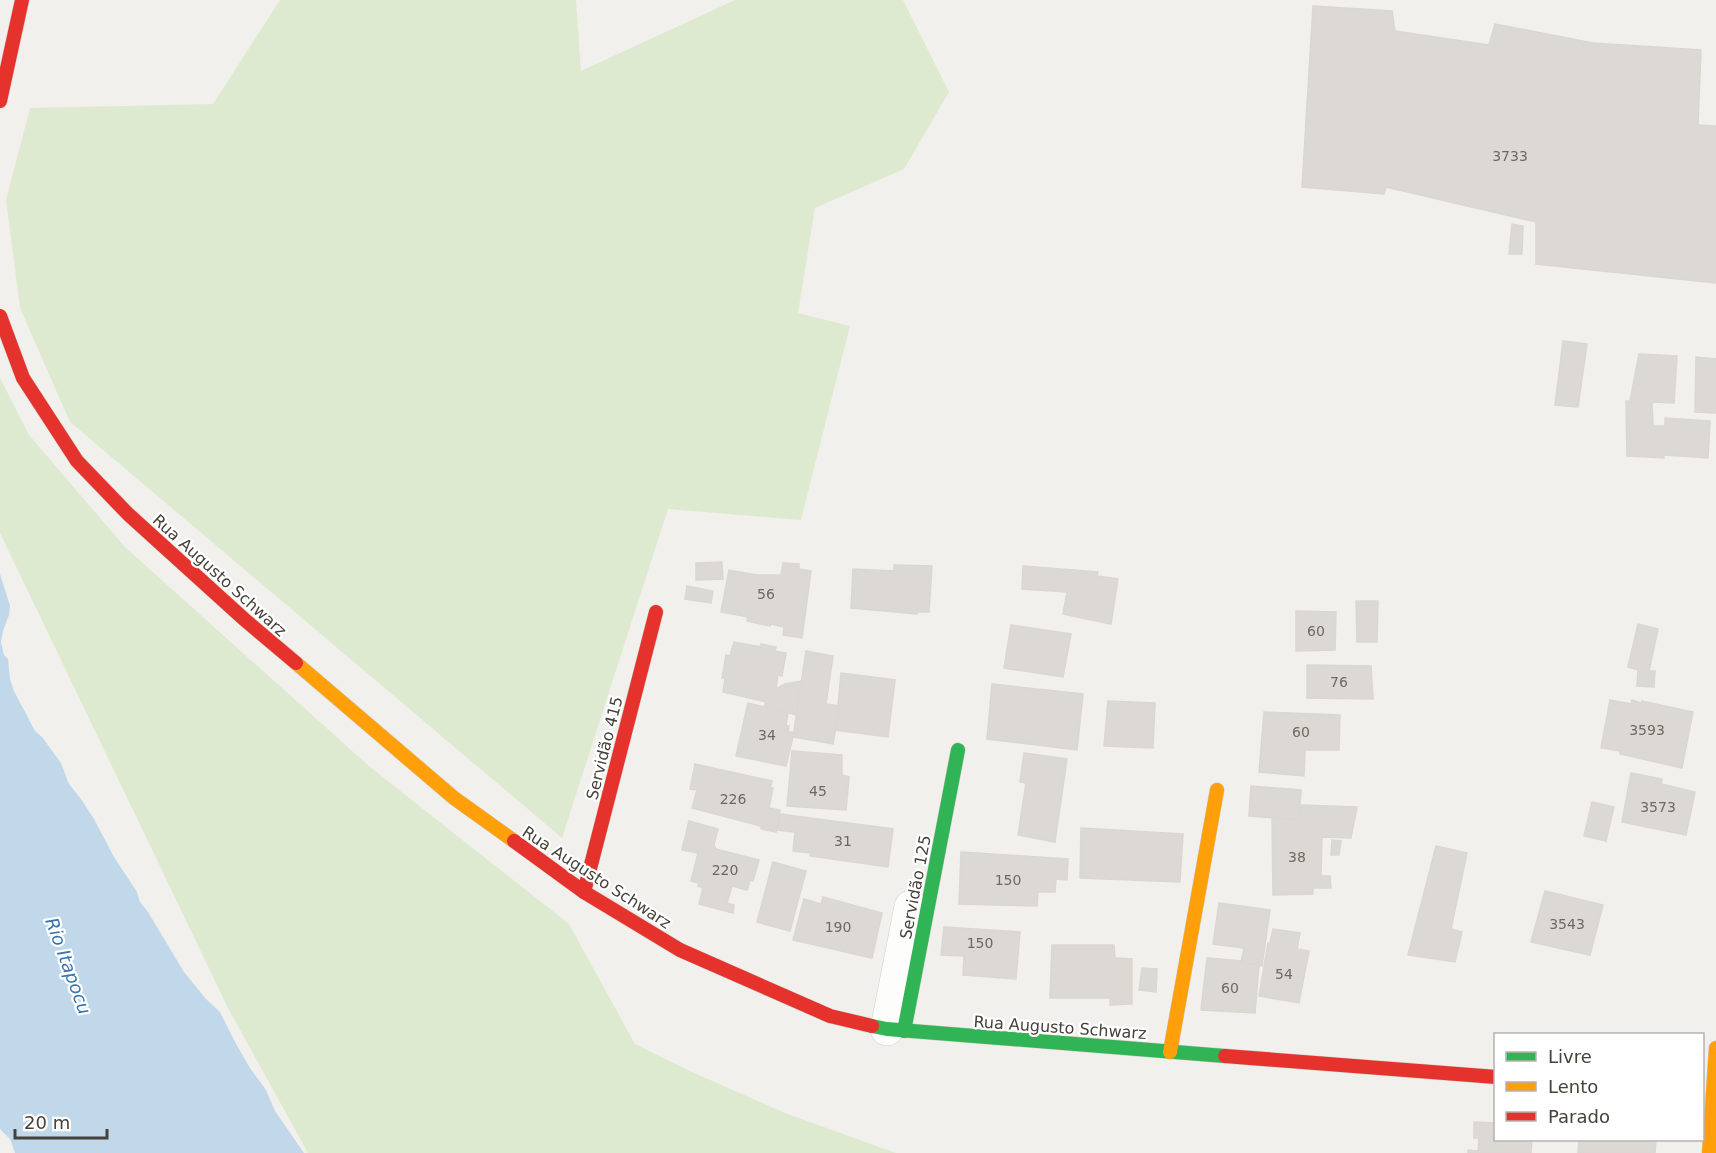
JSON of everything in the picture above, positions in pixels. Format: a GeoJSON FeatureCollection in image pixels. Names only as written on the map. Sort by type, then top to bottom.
{"type":"FeatureCollection","features":[{"type":"Feature","properties":{"kind":"main road"},"geometry":{"type":"LineString","coordinates":[[0,101],[22,0]]}},
{"type":"Feature","properties":{"kind":"main road","name":"Rua Augusto Schwarz"},"geometry":{"type":"LineString","coordinates":[[0,316],[23,378],[77,461],[128,514],[245,620],[454,798],[584,892],[680,950],[830,1016],[896,1030],[1494,1077]]}},
{"type":"Feature","properties":{"kind":"main road","name":"Servidão 415"},"geometry":{"type":"LineString","coordinates":[[584,892],[656,612]]}},
{"type":"Feature","properties":{"kind":"main road"},"geometry":{"type":"LineString","coordinates":[[1170,1052],[1217,790]]}},
{"type":"Feature","properties":{"kind":"main road"},"geometry":{"type":"LineString","coordinates":[[1709,1153],[1708,1093],[1716,1048]]}},
{"type":"Feature","properties":{"kind":"street"},"geometry":{"type":"LineString","coordinates":[[896,1030],[948,760]]}},
{"type":"Feature","properties":{"kind":"green space"},"geometry":{"type":"Polygon","coordinates":[[[280,0],[576,0],[581,71],[735,0],[903,0],[949,92],[904,169],[815,208],[798,313],[850,326],[801,520],[668,509],[562,838],[70,422],[20,308],[6,200],[30,108],[213,104],[280,0]]]}},
{"type":"Feature","properties":{"kind":"green space"},"geometry":{"type":"Polygon","coordinates":[[[0,378],[29,435],[125,547],[370,767],[569,924],[635,1044],[785,1113],[896,1153],[308,1153],[228,1008],[0,533],[0,378]]]}},
{"type":"Feature","properties":{"kind":"water","name":"Rio Itapocu"},"geometry":{"type":"Polygon","coordinates":[[[0,574],[10,606],[1,642],[4,655],[8,659],[14,691],[35,731],[61,763],[69,784],[94,819],[114,857],[137,892],[140,902],[184,972],[220,1012],[250,1068],[266,1090],[275,1111],[304,1153],[15,1153],[10,1139],[0,1129],[0,574]]]}},
{"type":"Feature","properties":{"kind":"building"},"geometry":{"type":"Polygon","coordinates":[[[1313,6],[1392,11],[1395,31],[1489,45],[1495,24],[1593,43],[1701,50],[1698,125],[1716,126],[1716,283],[1536,264],[1536,222],[1386,187],[1384,194],[1302,187],[1313,6]]]}},
{"type":"Feature","properties":{"kind":"building"},"geometry":{"type":"Polygon","coordinates":[[[1512,224],[1523,226],[1522,254],[1509,254],[1512,224]]]}},
{"type":"Feature","properties":{"kind":"building"},"geometry":{"type":"Polygon","coordinates":[[[1563,341],[1587,344],[1578,407],[1555,405],[1563,341]]]}},
{"type":"Feature","properties":{"kind":"building"},"geometry":{"type":"Polygon","coordinates":[[[1639,354],[1677,356],[1674,403],[1652,402],[1653,426],[1665,426],[1665,418],[1710,421],[1708,458],[1664,455],[1664,458],[1627,456],[1626,401],[1630,401],[1639,354]]]}},
{"type":"Feature","properties":{"kind":"building"},"geometry":{"type":"Polygon","coordinates":[[[1696,357],[1716,359],[1716,413],[1695,412],[1696,357]]]}},
{"type":"Feature","properties":{"kind":"building"},"geometry":{"type":"Polygon","coordinates":[[[722,562],[723,579],[696,580],[696,563],[722,562]]]}},
{"type":"Feature","properties":{"kind":"building"},"geometry":{"type":"Polygon","coordinates":[[[783,563],[799,564],[799,569],[811,571],[802,638],[783,635],[784,627],[747,621],[748,617],[721,612],[729,570],[757,575],[781,575],[783,563]]]}},
{"type":"Feature","properties":{"kind":"building"},"geometry":{"type":"Polygon","coordinates":[[[894,565],[932,566],[929,612],[917,612],[917,614],[851,608],[853,569],[894,571],[894,565]]]}},
{"type":"Feature","properties":{"kind":"building"},"geometry":{"type":"Polygon","coordinates":[[[1023,566],[1098,572],[1097,576],[1118,579],[1111,624],[1063,614],[1067,592],[1022,589],[1023,566]]]}},
{"type":"Feature","properties":{"kind":"building"},"geometry":{"type":"Polygon","coordinates":[[[687,586],[713,591],[711,603],[685,599],[687,586]]]}},
{"type":"Feature","properties":{"kind":"building"},"geometry":{"type":"Polygon","coordinates":[[[1356,601],[1378,601],[1377,642],[1357,642],[1356,601]]]}},
{"type":"Feature","properties":{"kind":"building"},"geometry":{"type":"Polygon","coordinates":[[[1296,611],[1336,612],[1335,650],[1296,651],[1296,611]]]}},
{"type":"Feature","properties":{"kind":"building"},"geometry":{"type":"Polygon","coordinates":[[[1638,624],[1658,629],[1649,671],[1655,671],[1654,687],[1637,686],[1638,670],[1628,667],[1638,624]]]}},
{"type":"Feature","properties":{"kind":"building"},"geometry":{"type":"Polygon","coordinates":[[[1011,625],[1071,634],[1063,677],[1004,668],[1011,625]]]}},
{"type":"Feature","properties":{"kind":"building"},"geometry":{"type":"Polygon","coordinates":[[[734,642],[776,647],[775,651],[786,653],[782,676],[778,675],[776,689],[785,684],[802,681],[797,715],[764,707],[766,702],[723,692],[725,678],[722,678],[726,655],[730,656],[734,642]]]}},
{"type":"Feature","properties":{"kind":"building"},"geometry":{"type":"Polygon","coordinates":[[[806,651],[833,656],[826,704],[840,706],[833,744],[793,737],[806,651]]]}},
{"type":"Feature","properties":{"kind":"building"},"geometry":{"type":"Polygon","coordinates":[[[1307,665],[1371,666],[1373,699],[1307,698],[1307,665]]]}},
{"type":"Feature","properties":{"kind":"building"},"geometry":{"type":"Polygon","coordinates":[[[841,673],[895,680],[888,737],[835,730],[840,706],[838,706],[841,673]]]}},
{"type":"Feature","properties":{"kind":"building"},"geometry":{"type":"Polygon","coordinates":[[[992,684],[1083,694],[1077,750],[987,739],[992,684]]]}},
{"type":"Feature","properties":{"kind":"building"},"geometry":{"type":"Polygon","coordinates":[[[1610,700],[1631,704],[1632,700],[1641,703],[1642,701],[1693,712],[1682,768],[1601,748],[1610,700]]]}},
{"type":"Feature","properties":{"kind":"building"},"geometry":{"type":"Polygon","coordinates":[[[1108,701],[1155,703],[1153,748],[1104,746],[1108,701]]]}},
{"type":"Feature","properties":{"kind":"building"},"geometry":{"type":"Polygon","coordinates":[[[748,703],[788,713],[786,726],[789,726],[788,731],[794,733],[786,766],[736,756],[748,703]]]}},
{"type":"Feature","properties":{"kind":"building"},"geometry":{"type":"Polygon","coordinates":[[[1264,712],[1340,715],[1339,750],[1305,750],[1304,776],[1259,772],[1264,712]]]}},
{"type":"Feature","properties":{"kind":"building"},"geometry":{"type":"Polygon","coordinates":[[[792,751],[842,755],[842,775],[849,777],[846,810],[787,806],[792,751]]]}},
{"type":"Feature","properties":{"kind":"building"},"geometry":{"type":"Polygon","coordinates":[[[1024,753],[1067,759],[1055,842],[1018,835],[1026,783],[1020,782],[1024,753]]]}},
{"type":"Feature","properties":{"kind":"building"},"geometry":{"type":"Polygon","coordinates":[[[695,764],[772,781],[769,808],[780,810],[776,832],[692,808],[697,790],[690,789],[695,764]]]}},
{"type":"Feature","properties":{"kind":"building"},"geometry":{"type":"Polygon","coordinates":[[[1631,773],[1662,779],[1661,784],[1695,792],[1686,835],[1622,822],[1631,773]]]}},
{"type":"Feature","properties":{"kind":"building"},"geometry":{"type":"Polygon","coordinates":[[[1251,786],[1301,790],[1299,820],[1249,816],[1251,786]]]}},
{"type":"Feature","properties":{"kind":"building"},"geometry":{"type":"Polygon","coordinates":[[[1592,802],[1614,807],[1606,841],[1584,836],[1592,802]]]}},
{"type":"Feature","properties":{"kind":"building"},"geometry":{"type":"Polygon","coordinates":[[[1301,805],[1357,807],[1351,838],[1322,837],[1321,876],[1330,876],[1331,888],[1313,888],[1313,894],[1273,895],[1272,817],[1299,820],[1301,805]]]}},
{"type":"Feature","properties":{"kind":"building"},"geometry":{"type":"Polygon","coordinates":[[[780,814],[893,829],[888,867],[810,856],[811,853],[793,851],[795,832],[777,830],[780,814]]]}},
{"type":"Feature","properties":{"kind":"building"},"geometry":{"type":"Polygon","coordinates":[[[689,821],[718,829],[714,845],[716,849],[759,860],[753,881],[750,880],[747,890],[732,886],[727,903],[734,905],[733,913],[699,904],[703,888],[698,886],[699,883],[691,881],[698,853],[682,850],[689,821]]]}},
{"type":"Feature","properties":{"kind":"building"},"geometry":{"type":"Polygon","coordinates":[[[1081,828],[1183,834],[1180,882],[1080,878],[1081,828]]]}},
{"type":"Feature","properties":{"kind":"building"},"geometry":{"type":"Polygon","coordinates":[[[1332,840],[1341,841],[1339,855],[1331,855],[1332,840]]]}},
{"type":"Feature","properties":{"kind":"building"},"geometry":{"type":"Polygon","coordinates":[[[1436,846],[1467,853],[1451,929],[1462,932],[1455,962],[1408,955],[1436,846]]]}},
{"type":"Feature","properties":{"kind":"building"},"geometry":{"type":"Polygon","coordinates":[[[961,852],[1068,859],[1067,880],[1056,879],[1055,892],[1038,892],[1037,906],[959,904],[961,852]]]}},
{"type":"Feature","properties":{"kind":"building"},"geometry":{"type":"Polygon","coordinates":[[[773,862],[806,871],[790,931],[757,922],[773,862]]]}},
{"type":"Feature","properties":{"kind":"building"},"geometry":{"type":"Polygon","coordinates":[[[1545,891],[1603,905],[1590,955],[1531,942],[1545,891]]]}},
{"type":"Feature","properties":{"kind":"building"},"geometry":{"type":"Polygon","coordinates":[[[823,897],[882,913],[872,958],[793,940],[804,899],[821,904],[823,897]]]}},
{"type":"Feature","properties":{"kind":"building"},"geometry":{"type":"Polygon","coordinates":[[[1219,903],[1270,910],[1262,966],[1241,963],[1244,948],[1213,944],[1219,903]]]}},
{"type":"Feature","properties":{"kind":"building"},"geometry":{"type":"Polygon","coordinates":[[[944,927],[1020,932],[1016,979],[963,975],[964,956],[941,955],[944,927]]]}},
{"type":"Feature","properties":{"kind":"building"},"geometry":{"type":"Polygon","coordinates":[[[1273,929],[1300,933],[1297,949],[1309,951],[1299,1003],[1259,996],[1268,943],[1270,943],[1273,929]]]}},
{"type":"Feature","properties":{"kind":"building"},"geometry":{"type":"Polygon","coordinates":[[[1052,945],[1114,945],[1115,958],[1132,959],[1132,1004],[1110,1005],[1110,998],[1050,998],[1052,945]]]}},
{"type":"Feature","properties":{"kind":"building"},"geometry":{"type":"Polygon","coordinates":[[[1207,958],[1259,965],[1255,1013],[1201,1010],[1207,958]]]}},
{"type":"Feature","properties":{"kind":"building"},"geometry":{"type":"Polygon","coordinates":[[[1142,968],[1157,969],[1156,992],[1139,990],[1142,968]]]}},
{"type":"Feature","properties":{"kind":"building"},"geometry":{"type":"Polygon","coordinates":[[[1474,1122],[1494,1123],[1494,1141],[1532,1141],[1531,1153],[1468,1153],[1468,1150],[1478,1151],[1479,1138],[1474,1138],[1474,1122]]]}},
{"type":"Feature","properties":{"kind":"building"},"geometry":{"type":"Polygon","coordinates":[[[1579,1141],[1656,1141],[1655,1153],[1578,1153],[1579,1141]]]}},
{"type":"Feature","properties":{"kind":"traffic: fast"},"geometry":{"type":"LineString","coordinates":[[904,1031],[958,750]]}},
{"type":"Feature","properties":{"kind":"traffic: fast"},"geometry":{"type":"LineString","coordinates":[[872,1026],[1225,1056]]}},
{"type":"Feature","properties":{"kind":"traffic: slow"},"geometry":{"type":"LineString","coordinates":[[296,663],[454,798],[514,841]]}},
{"type":"Feature","properties":{"kind":"traffic: slow"},"geometry":{"type":"LineString","coordinates":[[1170,1052],[1217,790]]}},
{"type":"Feature","properties":{"kind":"traffic: slow"},"geometry":{"type":"LineString","coordinates":[[1709,1153],[1716,1048]]}},
{"type":"Feature","properties":{"kind":"traffic: jam"},"geometry":{"type":"LineString","coordinates":[[0,101],[22,0]]}},
{"type":"Feature","properties":{"kind":"traffic: jam"},"geometry":{"type":"LineString","coordinates":[[0,316],[23,378],[77,461],[128,514],[296,663]]}},
{"type":"Feature","properties":{"kind":"traffic: jam"},"geometry":{"type":"LineString","coordinates":[[584,892],[656,612]]}},
{"type":"Feature","properties":{"kind":"traffic: jam"},"geometry":{"type":"LineString","coordinates":[[514,841],[584,892],[680,950],[830,1016],[872,1026]]}},
{"type":"Feature","properties":{"kind":"traffic: jam"},"geometry":{"type":"LineString","coordinates":[[1225,1056],[1494,1077]]}}]}
